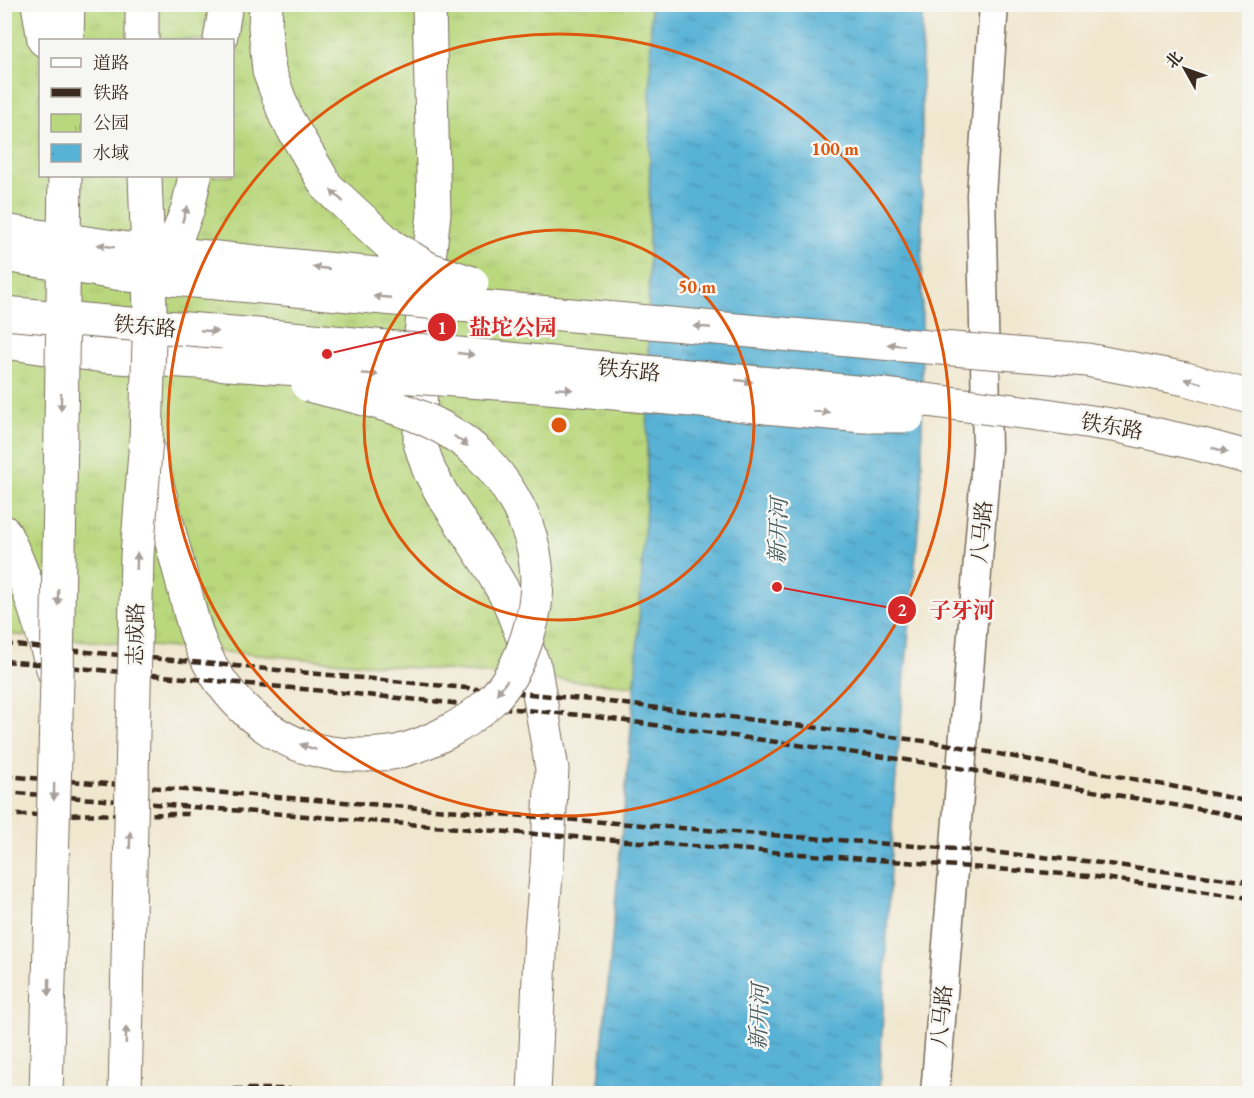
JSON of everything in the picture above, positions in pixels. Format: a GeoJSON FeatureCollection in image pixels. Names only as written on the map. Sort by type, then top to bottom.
{"type":"FeatureCollection","features":[{"type":"Feature","properties":{"kind":"main road"},"geometry":{"type":"LineString","coordinates":[[38,4],[44,39]]}},
{"type":"Feature","properties":{"kind":"main road"},"geometry":{"type":"LineString","coordinates":[[67,39],[68,4]]}},
{"type":"Feature","properties":{"kind":"main road"},"geometry":{"type":"LineString","coordinates":[[142,4],[142,39]]}},
{"type":"Feature","properties":{"kind":"main road"},"geometry":{"type":"LineString","coordinates":[[220,39],[226,4]]}},
{"type":"Feature","properties":{"kind":"main road"},"geometry":{"type":"LineString","coordinates":[[267,4],[265,27],[269,71],[285,117],[327,187],[390,245],[429,269],[472,283]]}},
{"type":"Feature","properties":{"kind":"main road"},"geometry":{"type":"LineString","coordinates":[[429,4],[434,213],[421,334],[420,443],[429,470],[442,494],[508,599],[535,669],[552,769],[541,930],[534,1094]]}},
{"type":"Feature","properties":{"kind":"main road"},"geometry":{"type":"LineString","coordinates":[[46,1094],[57,679],[65,177]]}},
{"type":"Feature","properties":{"kind":"main road","name":"志成路"},"geometry":{"type":"LineString","coordinates":[[124,1094],[137,556],[146,439],[150,308],[145,177]]}},
{"type":"Feature","properties":{"kind":"main road"},"geometry":{"type":"LineString","coordinates":[[150,308],[188,208],[195,177]]}},
{"type":"Feature","properties":{"kind":"main road"},"geometry":{"type":"LineString","coordinates":[[4,231],[128,249],[904,323],[999,340],[1186,379],[1250,397]]}},
{"type":"Feature","properties":{"kind":"main road"},"geometry":{"type":"LineString","coordinates":[[4,255],[128,275],[1087,360]]}},
{"type":"Feature","properties":{"kind":"main road","name":"铁东路"},"geometry":{"type":"LineString","coordinates":[[4,313],[303,339],[897,397],[1118,426],[1250,458]]}},
{"type":"Feature","properties":{"kind":"main road"},"geometry":{"type":"LineString","coordinates":[[4,342],[103,356],[537,386],[864,416],[1039,414]]}},
{"type":"Feature","properties":{"kind":"main road"},"geometry":{"type":"LineString","coordinates":[[4,362],[103,356]]}},
{"type":"Feature","properties":{"kind":"main road"},"geometry":{"type":"LineString","coordinates":[[146,439],[197,636],[205,656],[230,693],[266,727],[288,740],[320,751],[365,755],[394,753],[421,745],[446,732],[470,717],[492,699],[507,681],[520,658],[530,628],[536,595],[536,565],[530,533],[517,504],[503,481],[482,456],[465,443],[446,430],[414,415],[379,402],[228,364]]}},
{"type":"Feature","properties":{"kind":"main road"},"geometry":{"type":"LineString","coordinates":[[4,532],[30,594],[57,679]]}},
{"type":"Feature","properties":{"kind":"street","name":"八马路"},"geometry":{"type":"LineString","coordinates":[[935,1094],[987,448],[981,195],[994,4]]}},
{"type":"Feature","properties":{"kind":"green space"},"geometry":{"type":"Polygon","coordinates":[[[4,5],[651,5],[647,488],[635,686],[5,634],[4,5]]]}},
{"type":"Feature","properties":{"kind":"water","name":"新开河"},"geometry":{"type":"Polygon","coordinates":[[[651,5],[922,5],[922,486],[893,810],[879,1093],[598,1094],[635,686],[647,488],[651,5]]]}},
{"type":"Feature","properties":{"kind":"railway"},"geometry":{"type":"LineString","coordinates":[[4,644],[593,700],[940,743],[1250,802]]}},
{"type":"Feature","properties":{"kind":"railway"},"geometry":{"type":"LineString","coordinates":[[4,661],[590,716],[942,765],[1250,820]]}},
{"type":"Feature","properties":{"kind":"railway"},"geometry":{"type":"LineString","coordinates":[[4,776],[967,850],[1085,861],[1250,882]]}},
{"type":"Feature","properties":{"kind":"railway"},"geometry":{"type":"LineString","coordinates":[[4,792],[1089,876],[1250,898]]}},
{"type":"Feature","properties":{"kind":"railway"},"geometry":{"type":"LineString","coordinates":[[4,815],[191,814]]}},
{"type":"Feature","properties":{"kind":"railway"},"geometry":{"type":"LineString","coordinates":[[139,1094],[218,1089],[300,1089],[364,1094]]}},
{"type":"Feature","properties":{"kind":"place","name":"盐坨公园"},"geometry":{"type":"Point","coordinates":[327,354]}},
{"type":"Feature","properties":{"kind":"place","name":"子牙河"},"geometry":{"type":"Point","coordinates":[777,587]}}]}
